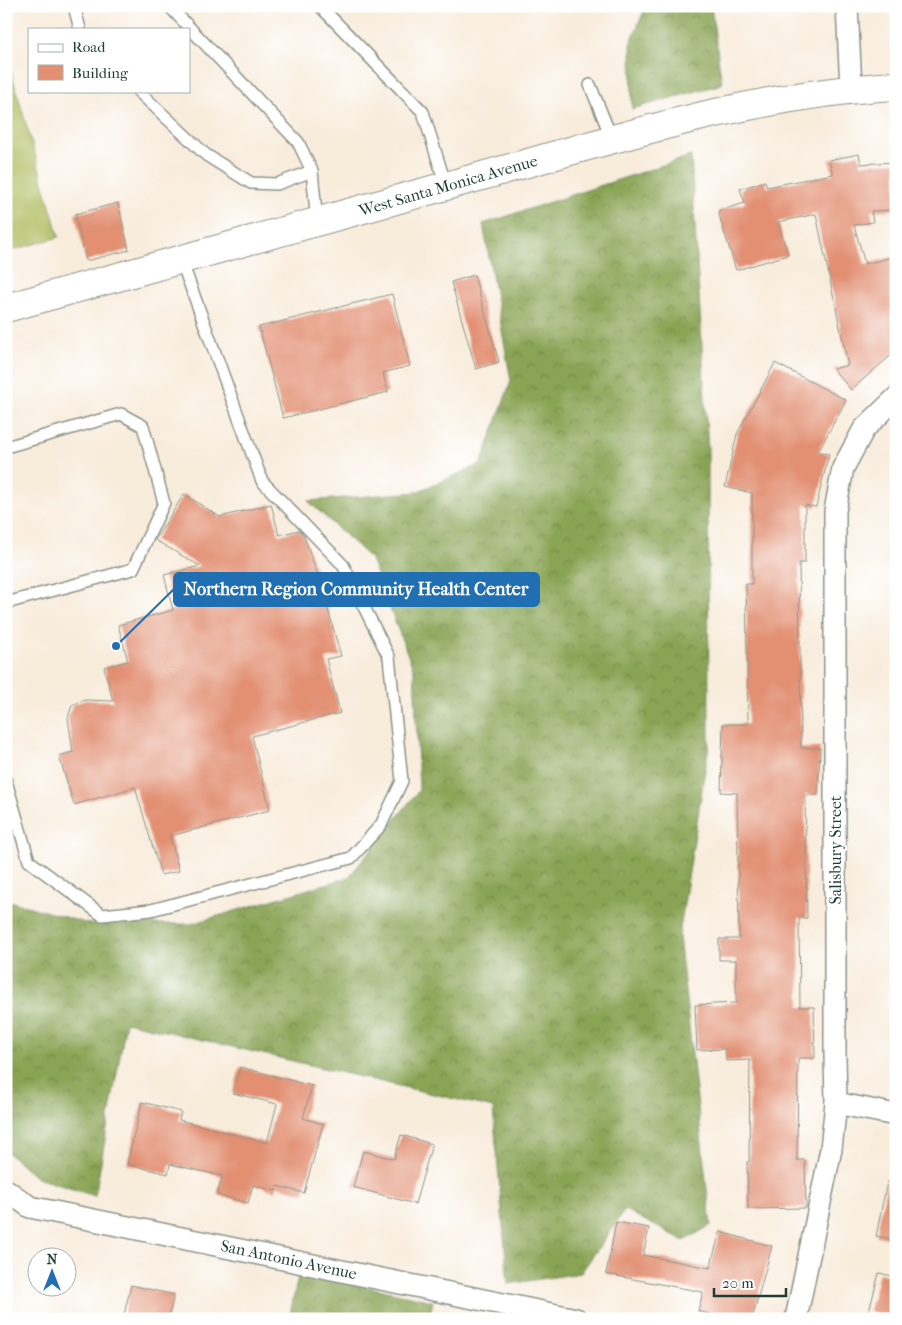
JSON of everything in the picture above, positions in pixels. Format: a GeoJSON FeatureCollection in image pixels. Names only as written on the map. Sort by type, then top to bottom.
{"type":"FeatureCollection","features":[{"type":"Feature","properties":{"kind":"main road","name":"West Santa Monica Avenue"},"geometry":{"type":"LineString","coordinates":[[6,308],[612,139],[740,108],[851,88],[896,86]]}},
{"type":"Feature","properties":{"kind":"street"},"geometry":{"type":"LineString","coordinates":[[847,6],[851,88]]}},
{"type":"Feature","properties":{"kind":"street","name":"Salisbury Street"},"geometry":{"type":"LineString","coordinates":[[796,1319],[831,1148],[836,1103],[834,1056],[835,511],[843,468],[864,429],[896,398]]}},
{"type":"Feature","properties":{"kind":"street"},"geometry":{"type":"LineString","coordinates":[[836,1103],[896,1115]]}},
{"type":"Feature","properties":{"kind":"street","name":"San Antonio Avenue"},"geometry":{"type":"LineString","coordinates":[[6,1190],[30,1207],[525,1313],[576,1319]]}},
{"type":"Feature","properties":{"kind":"lane"},"geometry":{"type":"LineString","coordinates":[[78,6],[75,10],[80,28]]}},
{"type":"Feature","properties":{"kind":"lane"},"geometry":{"type":"LineString","coordinates":[[170,6],[298,142],[312,171],[317,222]]}},
{"type":"Feature","properties":{"kind":"lane"},"geometry":{"type":"LineString","coordinates":[[320,6],[423,112],[446,186]]}},
{"type":"Feature","properties":{"kind":"lane"},"geometry":{"type":"LineString","coordinates":[[590,85],[612,139]]}},
{"type":"Feature","properties":{"kind":"lane"},"geometry":{"type":"LineString","coordinates":[[139,92],[206,154],[251,183],[277,184],[312,171]]}},
{"type":"Feature","properties":{"kind":"lane"},"geometry":{"type":"LineString","coordinates":[[6,781],[29,862],[102,915],[151,910],[351,858],[381,825],[402,781],[389,657],[342,565],[262,481],[181,260]]}},
{"type":"Feature","properties":{"kind":"lane"},"geometry":{"type":"LineString","coordinates":[[6,447],[121,414],[143,426],[164,503],[133,569],[6,603]]}},
{"type":"Feature","properties":{"kind":"green space"},"geometry":{"type":"Polygon","coordinates":[[[646,6],[711,6],[722,84],[632,109],[631,42],[646,6]]]}},
{"type":"Feature","properties":{"kind":"green space"},"geometry":{"type":"Polygon","coordinates":[[[6,55],[59,237],[6,252],[6,55]]]}},
{"type":"Feature","properties":{"kind":"green space"},"geometry":{"type":"Polygon","coordinates":[[[691,156],[708,451],[709,745],[679,936],[711,1225],[684,1241],[625,1210],[581,1273],[508,1284],[493,1108],[126,1022],[95,1196],[37,1178],[6,1151],[6,900],[89,924],[191,924],[349,877],[419,790],[414,671],[371,559],[308,501],[416,492],[481,464],[511,381],[483,224],[691,156]]]}},
{"type":"Feature","properties":{"kind":"green space"},"geometry":{"type":"Polygon","coordinates":[[[299,1272],[433,1301],[429,1319],[289,1319],[299,1272]]]}},
{"type":"Feature","properties":{"kind":"building"},"geometry":{"type":"Polygon","coordinates":[[[859,154],[861,164],[896,162],[896,210],[871,211],[873,222],[854,225],[865,264],[896,256],[896,351],[851,390],[833,369],[848,365],[816,214],[778,222],[788,255],[736,270],[718,211],[745,203],[740,189],[765,181],[767,187],[833,174],[829,160],[859,154]]]}},
{"type":"Feature","properties":{"kind":"building"},"geometry":{"type":"Polygon","coordinates":[[[118,203],[129,250],[86,261],[75,214],[118,203]]]}},
{"type":"Feature","properties":{"kind":"building"},"geometry":{"type":"Polygon","coordinates":[[[474,275],[499,362],[476,369],[451,282],[474,275]]]}},
{"type":"Feature","properties":{"kind":"building"},"geometry":{"type":"Polygon","coordinates":[[[392,294],[410,366],[383,373],[388,392],[283,418],[259,327],[392,294]]]}},
{"type":"Feature","properties":{"kind":"building"},"geometry":{"type":"Polygon","coordinates":[[[775,363],[846,400],[818,452],[829,454],[816,507],[805,505],[805,563],[799,563],[801,748],[820,748],[818,795],[805,795],[807,918],[799,918],[800,1007],[814,1007],[815,1058],[798,1058],[797,1160],[805,1160],[806,1208],[748,1209],[747,1162],[749,1162],[750,1060],[726,1061],[725,1049],[697,1050],[695,1005],[736,1003],[736,960],[719,960],[719,939],[739,939],[737,793],[721,792],[723,724],[748,724],[746,584],[752,584],[752,493],[725,487],[737,434],[775,363]]]}},
{"type":"Feature","properties":{"kind":"building"},"geometry":{"type":"Polygon","coordinates":[[[184,494],[220,517],[271,504],[279,535],[299,530],[304,536],[320,581],[341,656],[326,659],[340,713],[252,736],[270,810],[170,836],[179,871],[161,875],[135,787],[74,805],[59,756],[73,752],[68,718],[72,705],[85,700],[113,701],[104,667],[128,661],[118,625],[173,610],[164,575],[200,566],[155,540],[184,494]]]}},
{"type":"Feature","properties":{"kind":"building"},"geometry":{"type":"Polygon","coordinates":[[[240,1067],[312,1086],[303,1118],[323,1124],[304,1193],[277,1186],[276,1191],[253,1185],[248,1203],[217,1195],[222,1176],[170,1164],[168,1174],[127,1164],[142,1102],[181,1112],[179,1120],[267,1143],[277,1104],[233,1093],[240,1067]]]}},
{"type":"Feature","properties":{"kind":"building"},"geometry":{"type":"Polygon","coordinates":[[[401,1135],[432,1144],[415,1204],[353,1187],[363,1151],[394,1159],[401,1135]]]}},
{"type":"Feature","properties":{"kind":"building"},"geometry":{"type":"Polygon","coordinates":[[[887,1182],[896,1183],[896,1240],[876,1236],[887,1182]]]}},
{"type":"Feature","properties":{"kind":"building"},"geometry":{"type":"Polygon","coordinates":[[[616,1222],[649,1228],[643,1255],[710,1268],[720,1232],[772,1246],[752,1319],[726,1319],[698,1311],[703,1292],[606,1274],[616,1222]]]}},
{"type":"Feature","properties":{"kind":"building"},"geometry":{"type":"Polygon","coordinates":[[[879,1273],[896,1277],[896,1317],[869,1311],[879,1273]]]}},
{"type":"Feature","properties":{"kind":"building"},"geometry":{"type":"Polygon","coordinates":[[[131,1285],[174,1295],[168,1319],[123,1319],[131,1285]]]}},
{"type":"Feature","properties":{"kind":"place","name":"Northern Region Community Health Center"},"geometry":{"type":"Point","coordinates":[116,646]}}]}
